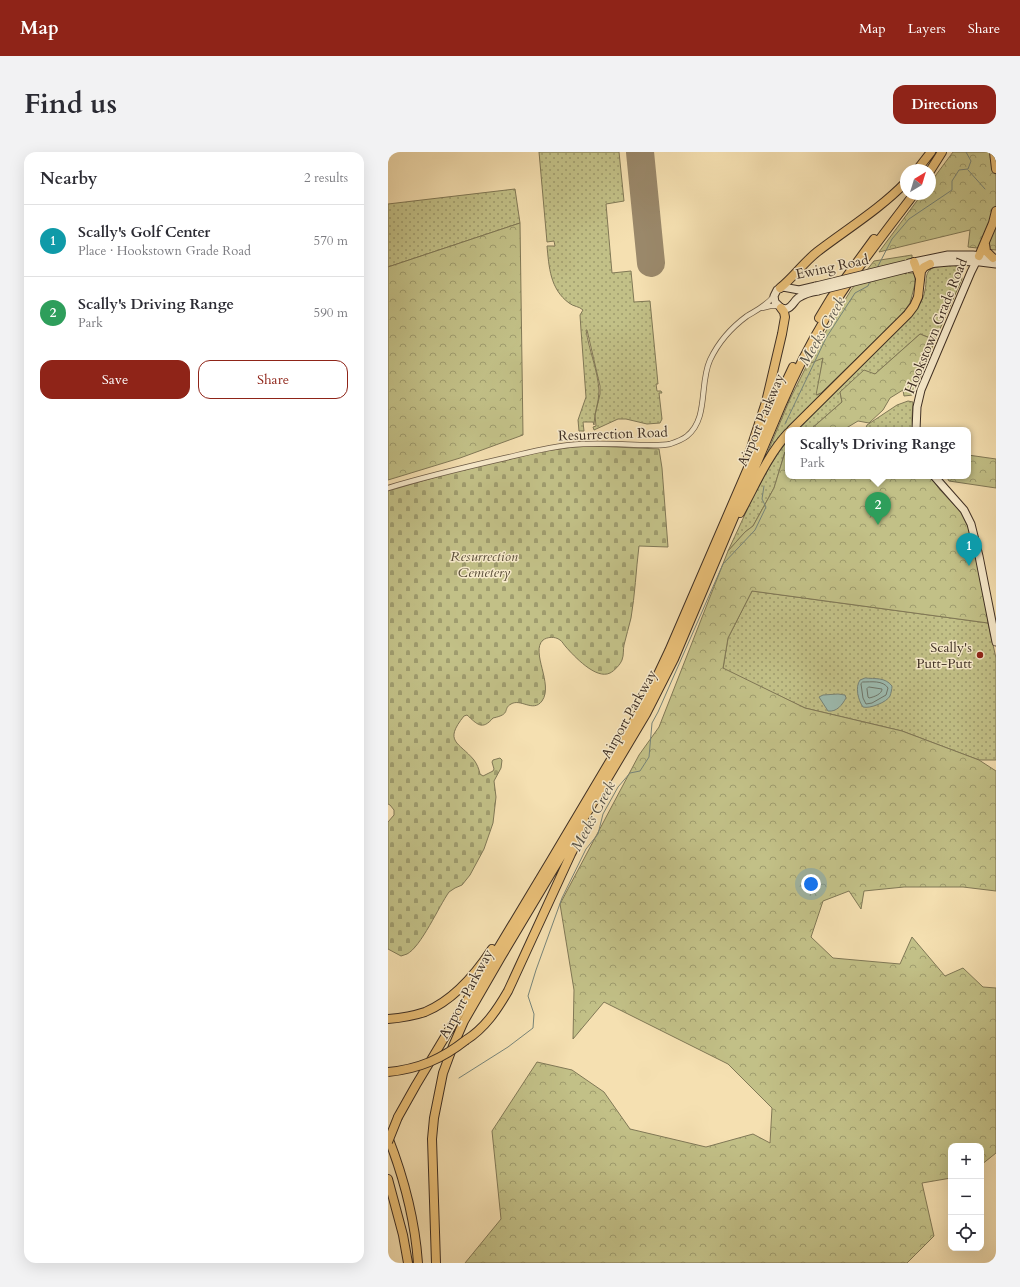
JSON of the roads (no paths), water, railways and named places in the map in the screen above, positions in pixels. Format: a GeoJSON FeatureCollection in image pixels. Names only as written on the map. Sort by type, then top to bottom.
{"type":"FeatureCollection","features":[{"type":"Feature","properties":{"kind":"highway"},"geometry":{"type":"LineString","coordinates":[[922,164],[931,152]]}},
{"type":"Feature","properties":{"kind":"highway"},"geometry":{"type":"LineString","coordinates":[[928,164],[936,152]]}},
{"type":"Feature","properties":{"kind":"highway"},"geometry":{"type":"LineString","coordinates":[[934,164],[942,152]]}},
{"type":"Feature","properties":{"kind":"highway"},"geometry":{"type":"LineString","coordinates":[[994,152],[996,169]]}},
{"type":"Feature","properties":{"kind":"highway"},"geometry":{"type":"LineString","coordinates":[[780,288],[808,259],[879,206],[900,187]]}},
{"type":"Feature","properties":{"kind":"highway","name":"Airport Parkway"},"geometry":{"type":"LineString","coordinates":[[388,1142],[398,1117],[420,1078],[635,719],[656,680],[776,403],[803,348],[831,298],[903,200]]}},
{"type":"Feature","properties":{"kind":"highway","name":"Airport Parkway"},"geometry":{"type":"LineString","coordinates":[[436,1263],[432,1139],[442,1073],[453,1046],[482,989],[646,714],[674,659],[781,406],[810,344],[844,290],[910,200]]}},
{"type":"Feature","properties":{"kind":"highway"},"geometry":{"type":"LineString","coordinates":[[978,258],[985,244],[996,211]]}},
{"type":"Feature","properties":{"kind":"highway"},"geometry":{"type":"LineString","coordinates":[[985,244],[986,251],[995,260]]}},
{"type":"Feature","properties":{"kind":"highway"},"geometry":{"type":"LineString","coordinates":[[794,427],[908,314],[918,297],[920,278],[923,269],[930,264]]}},
{"type":"Feature","properties":{"kind":"highway"},"geometry":{"type":"LineString","coordinates":[[910,265],[920,278]]}},
{"type":"Feature","properties":{"kind":"highway"},"geometry":{"type":"LineString","coordinates":[[677,632],[743,469],[759,423],[785,321],[784,312],[779,307]]}},
{"type":"Feature","properties":{"kind":"highway"},"geometry":{"type":"LineString","coordinates":[[709,574],[766,464],[785,437]]}},
{"type":"Feature","properties":{"kind":"highway"},"geometry":{"type":"LineString","coordinates":[[388,1072],[419,1067],[453,1050],[475,1034],[500,1007],[571,854],[646,714]]}},
{"type":"Feature","properties":{"kind":"highway"},"geometry":{"type":"LineString","coordinates":[[388,1019],[406,1017],[424,1012],[441,1004],[467,982],[482,964],[559,846]]}},
{"type":"Feature","properties":{"kind":"highway"},"geometry":{"type":"LineString","coordinates":[[388,1137],[396,1157],[412,1213],[417,1244],[418,1263]]}},
{"type":"Feature","properties":{"kind":"highway"},"geometry":{"type":"LineString","coordinates":[[388,1179],[403,1235],[408,1263]]}},
{"type":"Feature","properties":{"kind":"street","name":"Ewing Road"},"geometry":{"type":"LineString","coordinates":[[774,296],[780,288],[786,287],[799,290],[817,288],[948,255],[995,260]]}},
{"type":"Feature","properties":{"kind":"street","name":"Ewing Road"},"geometry":{"type":"LineString","coordinates":[[910,265],[978,258]]}},
{"type":"Feature","properties":{"kind":"street","name":"Hookstown Grade Road"},"geometry":{"type":"LineString","coordinates":[[916,427],[917,407],[921,390],[978,258]]}},
{"type":"Feature","properties":{"kind":"street","name":"Ewing Road"},"geometry":{"type":"LineString","coordinates":[[779,307],[789,308],[800,296],[817,288]]}},
{"type":"Feature","properties":{"kind":"street"},"geometry":{"type":"LineString","coordinates":[[774,296],[775,302],[779,307]]}},
{"type":"Feature","properties":{"kind":"street","name":"Resurrection Road"},"geometry":{"type":"LineString","coordinates":[[388,488],[451,470],[562,445],[656,445],[669,444],[681,440],[691,432],[697,424],[707,367],[719,344],[738,324],[761,308],[774,296]]}},
{"type":"Feature","properties":{"kind":"street","name":"Resurrection Road"},"geometry":{"type":"LineString","coordinates":[[761,308],[770,306],[779,307]]}},
{"type":"Feature","properties":{"kind":"street"},"geometry":{"type":"LineString","coordinates":[[937,479],[964,510],[971,524],[996,642]]}},
{"type":"Feature","properties":{"kind":"water"},"geometry":{"type":"Polygon","coordinates":[[[865,678],[880,679],[889,683],[892,686],[890,696],[882,703],[874,706],[863,707],[857,690],[860,680],[865,678]]]}},
{"type":"Feature","properties":{"kind":"water"},"geometry":{"type":"Polygon","coordinates":[[[823,695],[845,695],[846,698],[837,709],[828,711],[819,697],[823,695]]]}},
{"type":"Feature","properties":{"kind":"waterway","name":"Meeks Creek"},"geometry":{"type":"LineString","coordinates":[[877,268],[892,239],[909,219],[952,190],[952,181],[959,170],[968,169],[971,161],[966,152]]}},
{"type":"Feature","properties":{"kind":"waterway"},"geometry":{"type":"LineString","coordinates":[[968,170],[985,189]]}},
{"type":"Feature","properties":{"kind":"waterway","name":"Meeks Creek"},"geometry":{"type":"LineString","coordinates":[[785,424],[826,338],[855,293],[868,286],[870,281]]}},
{"type":"Feature","properties":{"kind":"waterway","name":"Meeks Creek"},"geometry":{"type":"LineString","coordinates":[[459,1078],[508,1047],[533,1028],[534,1014],[528,996],[562,898],[586,849],[598,834],[603,814],[618,787],[630,773],[640,771],[649,757],[652,723],[723,564],[755,530],[766,507],[762,499],[764,486]]}},
{"type":"Feature","properties":{"kind":"place","name":"Scally's Driving Range"},"geometry":{"type":"Point","coordinates":[878,525]}},
{"type":"Feature","properties":{"kind":"place","name":"Scally's Golf Center"},"geometry":{"type":"Point","coordinates":[969,566]}},
{"type":"Feature","properties":{"kind":"place","name":"Scally's Putt-Putt"},"geometry":{"type":"Point","coordinates":[980,655]}},
{"type":"Feature","properties":{"kind":"park label","name":"Resurrection Cemetery"},"geometry":{"type":"Point","coordinates":[484,564]}}]}
